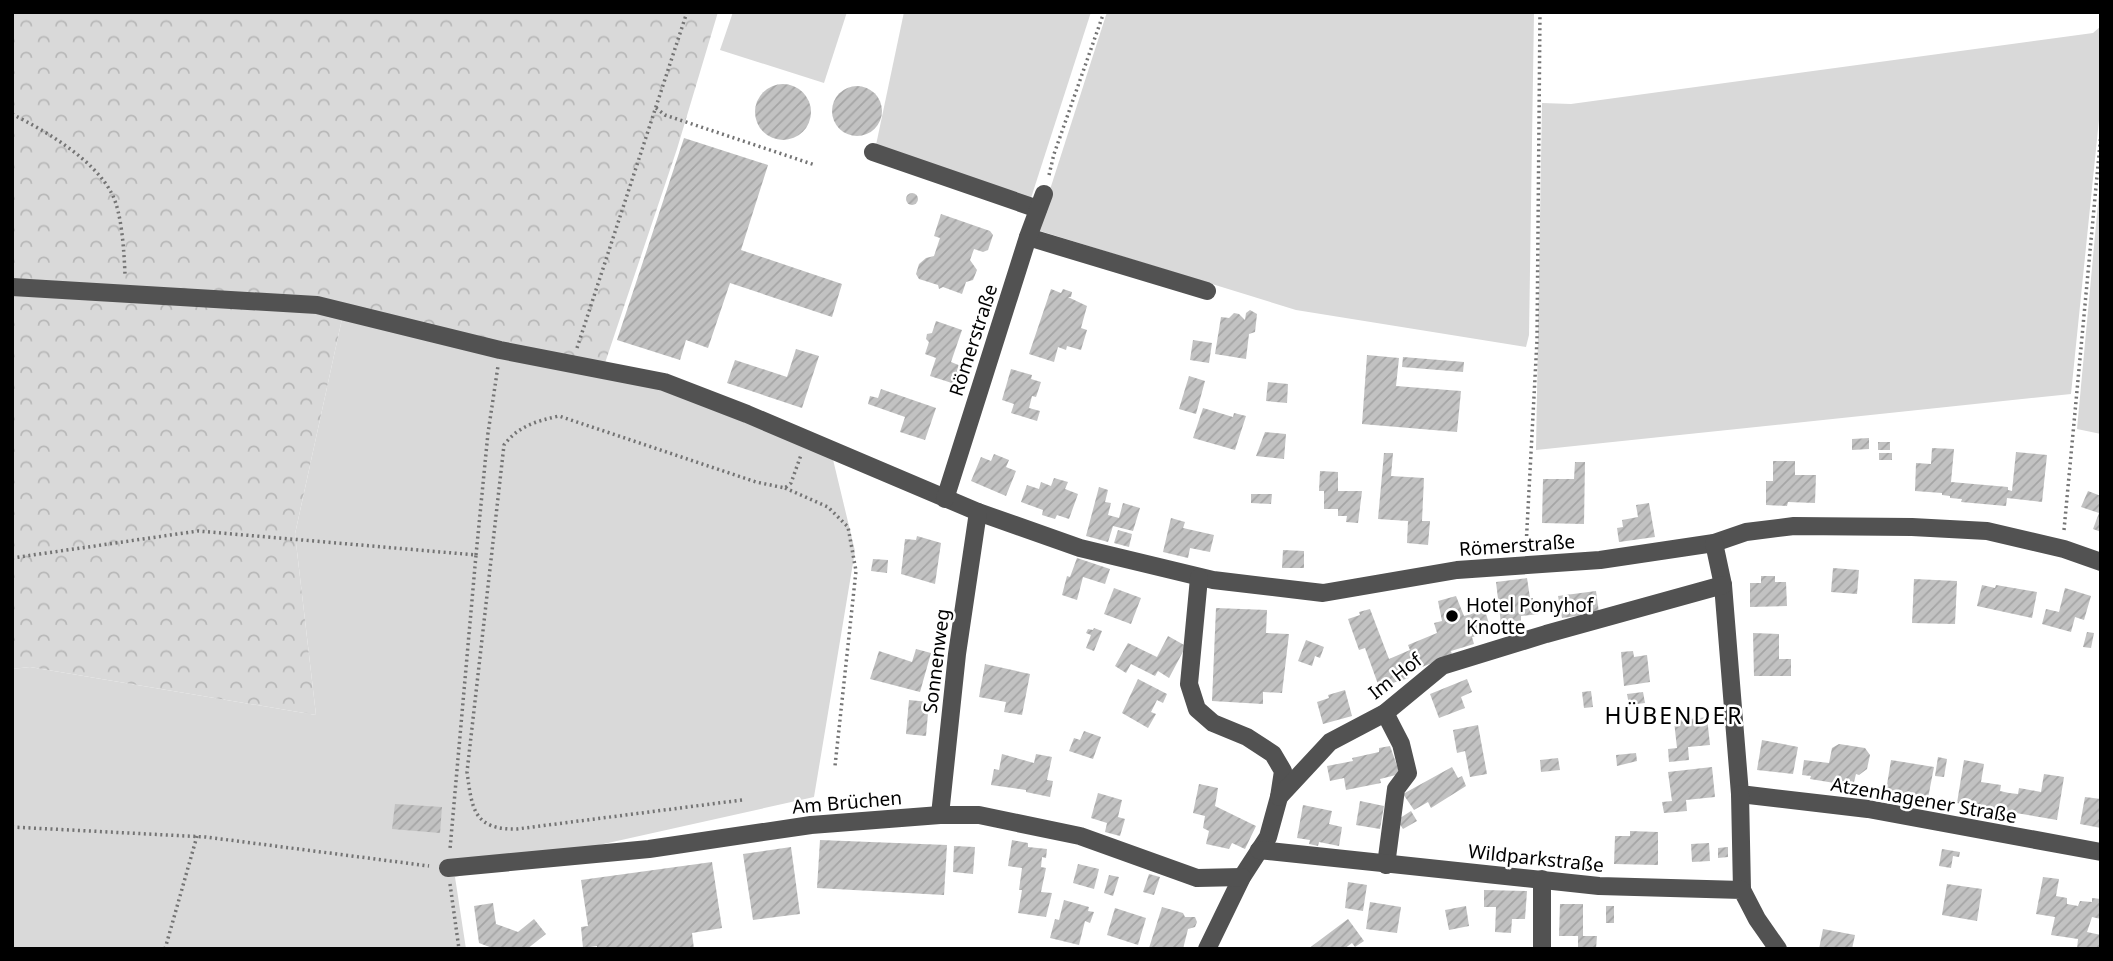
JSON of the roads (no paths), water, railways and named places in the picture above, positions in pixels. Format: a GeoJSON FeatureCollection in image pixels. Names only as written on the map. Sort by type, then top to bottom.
{"type":"FeatureCollection","features":[{"type":"Feature","properties":{"kind":"street","name":"Römerstraße"},"geometry":{"type":"LineString","coordinates":[[873,152],[1041,201],[945,499]]}},
{"type":"Feature","properties":{"kind":"street"},"geometry":{"type":"LineString","coordinates":[[1028,237],[1207,292]]}},
{"type":"Feature","properties":{"kind":"street","name":"Römerstraße"},"geometry":{"type":"LineString","coordinates":[[12,287],[317,305],[500,350],[664,382],[747,414],[978,512],[1080,548],[1199,578],[1323,593],[1457,570],[1600,559],[1714,543],[1746,532],[1794,526],[1987,531],[2059,548],[2101,562]]}},
{"type":"Feature","properties":{"kind":"street","name":"Sonnenweg"},"geometry":{"type":"LineString","coordinates":[[940,815],[957,654],[978,512]]}},
{"type":"Feature","properties":{"kind":"street"},"geometry":{"type":"LineString","coordinates":[[1714,543],[1723,585],[1740,794],[1742,890],[1757,919],[1778,949]]}},
{"type":"Feature","properties":{"kind":"street"},"geometry":{"type":"LineString","coordinates":[[1199,578],[1189,684],[1197,709],[1213,723],[1247,737],[1273,754],[1283,771],[1268,836],[1242,877],[1207,949]]}},
{"type":"Feature","properties":{"kind":"street","name":"Im Hof"},"geometry":{"type":"LineString","coordinates":[[1279,797],[1330,742],[1385,713],[1442,666],[1723,585]]}},
{"type":"Feature","properties":{"kind":"street"},"geometry":{"type":"LineString","coordinates":[[1385,713],[1401,744],[1408,773],[1396,789],[1386,865]]}},
{"type":"Feature","properties":{"kind":"street","name":"Atzenhagener Straße"},"geometry":{"type":"LineString","coordinates":[[1740,794],[1868,809],[2101,852]]}},
{"type":"Feature","properties":{"kind":"street","name":"Am Brüchen"},"geometry":{"type":"LineString","coordinates":[[448,868],[649,849],[811,825],[940,815],[979,815],[1080,836],[1197,878],[1242,877]]}},
{"type":"Feature","properties":{"kind":"street","name":"Wildparkstraße"},"geometry":{"type":"LineString","coordinates":[[1259,850],[1599,886],[1742,890]]}},
{"type":"Feature","properties":{"kind":"street"},"geometry":{"type":"LineString","coordinates":[[1542,878],[1542,949]]}},
{"type":"Feature","properties":{"kind":"place","name":"Hotel Ponyhof Knotte"},"geometry":{"type":"Point","coordinates":[1452,616]}},
{"type":"Feature","properties":{"kind":"district","name":"HÜBENDER"},"geometry":{"type":"Point","coordinates":[1674,715]}}]}
